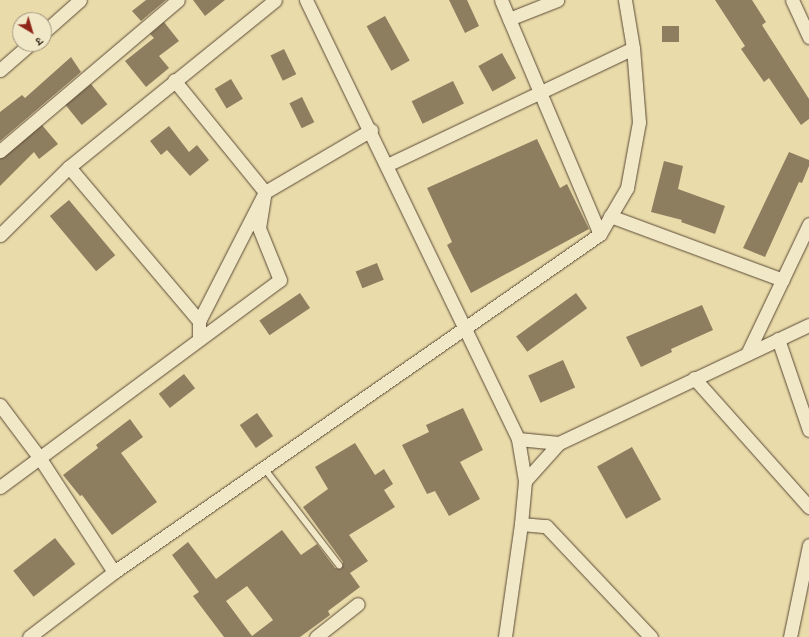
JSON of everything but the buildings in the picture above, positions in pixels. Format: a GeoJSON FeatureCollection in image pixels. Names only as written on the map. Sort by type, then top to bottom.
{"type":"FeatureCollection","features":[{"type":"Feature","properties":{"kind":"street"},"geometry":{"type":"LineString","coordinates":[[52,25],[80,0]]}},
{"type":"Feature","properties":{"kind":"street"},"geometry":{"type":"LineString","coordinates":[[0,151],[178,0]]}},
{"type":"Feature","properties":{"kind":"street"},"geometry":{"type":"LineString","coordinates":[[0,235],[69,167],[174,80],[275,0]]}},
{"type":"Feature","properties":{"kind":"street"},"geometry":{"type":"LineString","coordinates":[[306,0],[518,438],[525,481],[521,524],[505,637]]}},
{"type":"Feature","properties":{"kind":"street"},"geometry":{"type":"LineString","coordinates":[[501,0],[600,234]]}},
{"type":"Feature","properties":{"kind":"street"},"geometry":{"type":"LineString","coordinates":[[509,19],[557,0]]}},
{"type":"Feature","properties":{"kind":"street"},"geometry":{"type":"LineString","coordinates":[[29,637],[114,572],[600,234],[626,188],[639,122],[632,48],[625,0]]}},
{"type":"Feature","properties":{"kind":"street"},"geometry":{"type":"LineString","coordinates":[[792,0],[809,37]]}},
{"type":"Feature","properties":{"kind":"street"},"geometry":{"type":"LineString","coordinates":[[387,165],[632,48]]}},
{"type":"Feature","properties":{"kind":"street"},"geometry":{"type":"LineString","coordinates":[[0,70],[21,52]]}},
{"type":"Feature","properties":{"kind":"street"},"geometry":{"type":"LineString","coordinates":[[174,80],[266,192]]}},
{"type":"Feature","properties":{"kind":"street"},"geometry":{"type":"LineString","coordinates":[[199,337],[199,321],[266,192],[370,130]]}},
{"type":"Feature","properties":{"kind":"street"},"geometry":{"type":"LineString","coordinates":[[69,167],[199,321]]}},
{"type":"Feature","properties":{"kind":"street"},"geometry":{"type":"LineString","coordinates":[[0,487],[199,337],[280,280],[259,228],[266,192]]}},
{"type":"Feature","properties":{"kind":"street"},"geometry":{"type":"LineString","coordinates":[[610,216],[783,280]]}},
{"type":"Feature","properties":{"kind":"street"},"geometry":{"type":"LineString","coordinates":[[747,354],[809,224]]}},
{"type":"Feature","properties":{"kind":"street"},"geometry":{"type":"LineString","coordinates":[[525,481],[559,443],[809,325]]}},
{"type":"Feature","properties":{"kind":"street"},"geometry":{"type":"LineString","coordinates":[[778,339],[809,430]]}},
{"type":"Feature","properties":{"kind":"street"},"geometry":{"type":"LineString","coordinates":[[694,378],[809,507]]}},
{"type":"Feature","properties":{"kind":"street"},"geometry":{"type":"LineString","coordinates":[[0,404],[39,457],[114,572]]}},
{"type":"Feature","properties":{"kind":"street"},"geometry":{"type":"LineString","coordinates":[[518,438],[559,443]]}},
{"type":"Feature","properties":{"kind":"street"},"geometry":{"type":"LineString","coordinates":[[521,524],[546,526],[651,637]]}},
{"type":"Feature","properties":{"kind":"street"},"geometry":{"type":"LineString","coordinates":[[790,637],[809,546]]}},
{"type":"Feature","properties":{"kind":"street"},"geometry":{"type":"LineString","coordinates":[[316,637],[358,604]]}},
{"type":"Feature","properties":{"kind":"lane"},"geometry":{"type":"LineString","coordinates":[[264,468],[339,565]]}}]}
